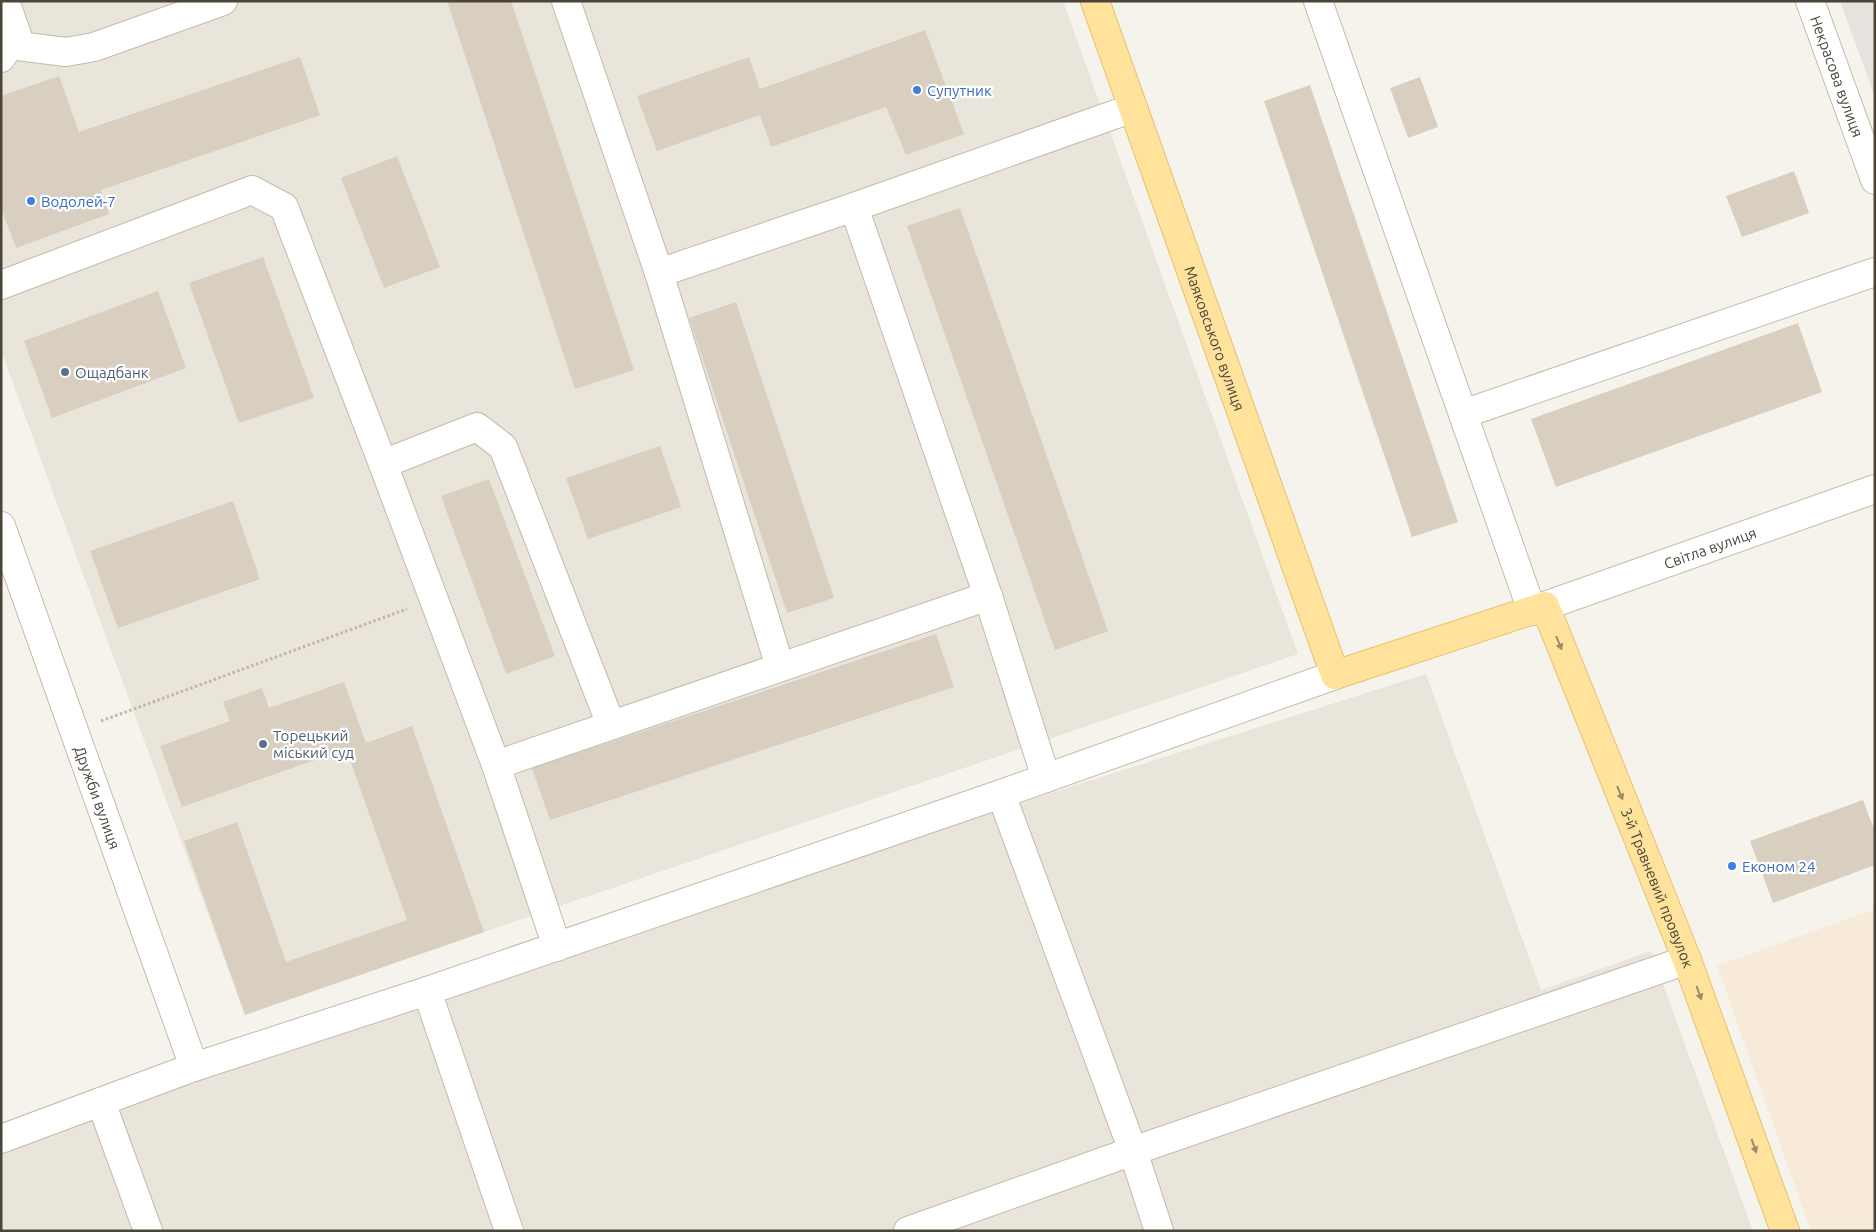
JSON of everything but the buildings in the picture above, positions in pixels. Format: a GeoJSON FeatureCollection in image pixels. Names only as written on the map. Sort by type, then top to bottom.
{"type":"FeatureCollection","features":[{"type":"Feature","properties":{"kind":"main road","name":"Маяковського вулиця"},"geometry":{"type":"LineString","coordinates":[[1095,1],[1335,676]]}},
{"type":"Feature","properties":{"kind":"main road"},"geometry":{"type":"LineString","coordinates":[[1335,676],[1538,609]]}},
{"type":"Feature","properties":{"kind":"main road","name":"3-й Травневий провулок"},"geometry":{"type":"LineString","coordinates":[[1538,609],[1687,960],[1784,1231]]}},
{"type":"Feature","properties":{"kind":"street"},"geometry":{"type":"LineString","coordinates":[[5,1],[17,35],[6,52]]}},
{"type":"Feature","properties":{"kind":"street"},"geometry":{"type":"LineString","coordinates":[[6,52],[66,52],[85,49],[223,1]]}},
{"type":"Feature","properties":{"kind":"street"},"geometry":{"type":"LineString","coordinates":[[566,1],[659,273],[780,667]]}},
{"type":"Feature","properties":{"kind":"street"},"geometry":{"type":"LineString","coordinates":[[1318,1],[1463,414],[1538,609]]}},
{"type":"Feature","properties":{"kind":"street","name":"Некрасова вулиця"},"geometry":{"type":"LineString","coordinates":[[1810,1],[1875,180]]}},
{"type":"Feature","properties":{"kind":"street"},"geometry":{"type":"LineString","coordinates":[[659,273],[1133,108]]}},
{"type":"Feature","properties":{"kind":"street"},"geometry":{"type":"LineString","coordinates":[[1,285],[252,190],[284,207],[496,765],[557,946]]}},
{"type":"Feature","properties":{"kind":"street"},"geometry":{"type":"LineString","coordinates":[[854,206],[988,596],[1046,778]]}},
{"type":"Feature","properties":{"kind":"street"},"geometry":{"type":"LineString","coordinates":[[1463,414],[1875,272]]}},
{"type":"Feature","properties":{"kind":"street"},"geometry":{"type":"LineString","coordinates":[[383,464],[477,427],[503,447],[612,725]]}},
{"type":"Feature","properties":{"kind":"street","name":"Світла вулиця"},"geometry":{"type":"LineString","coordinates":[[1538,609],[1875,489]]}},
{"type":"Feature","properties":{"kind":"street","name":"Дружби вулиця"},"geometry":{"type":"LineString","coordinates":[[1,526],[11,583],[74,731],[194,1067]]}},
{"type":"Feature","properties":{"kind":"street"},"geometry":{"type":"LineString","coordinates":[[496,765],[988,596]]}},
{"type":"Feature","properties":{"kind":"street"},"geometry":{"type":"LineString","coordinates":[[1,1139],[194,1067],[427,991],[1001,794],[1335,676]]}},
{"type":"Feature","properties":{"kind":"street"},"geometry":{"type":"LineString","coordinates":[[1001,794],[1133,1151],[1159,1231]]}},
{"type":"Feature","properties":{"kind":"street"},"geometry":{"type":"LineString","coordinates":[[908,1231],[1133,1151],[1687,960]]}},
{"type":"Feature","properties":{"kind":"street"},"geometry":{"type":"LineString","coordinates":[[427,991],[509,1231]]}},
{"type":"Feature","properties":{"kind":"street"},"geometry":{"type":"LineString","coordinates":[[101,1102],[148,1231]]}},
{"type":"Feature","properties":{"kind":"path"},"geometry":{"type":"LineString","coordinates":[[74,731],[434,599]]}},
{"type":"Feature","properties":{"kind":"shaded area"},"geometry":{"type":"Polygon","coordinates":[[[1,1],[1063,1],[1298,654],[245,1015],[1,351],[1,1]]]}},
{"type":"Feature","properties":{"kind":"shaded area"},"geometry":{"type":"Polygon","coordinates":[[[1840,1],[1875,1],[1875,97],[1840,1]]]}},
{"type":"Feature","properties":{"kind":"shaded area"},"geometry":{"type":"Polygon","coordinates":[[[1426,674],[1541,990],[1651,951],[1753,1231],[1,1231],[1,1151],[427,991],[1426,674]]]}},
{"type":"Feature","properties":{"kind":"shaded area"},"geometry":{"type":"Polygon","coordinates":[[[1875,909],[1875,1231],[1811,1231],[1717,966],[1875,909]]]}},
{"type":"Feature","properties":{"kind":"place","name":"Супутник"},"geometry":{"type":"Point","coordinates":[917,90]}},
{"type":"Feature","properties":{"kind":"place","name":"Водолей-7"},"geometry":{"type":"Point","coordinates":[31,201]}},
{"type":"Feature","properties":{"kind":"place","name":"Ощадбанк"},"geometry":{"type":"Point","coordinates":[65,372]}},
{"type":"Feature","properties":{"kind":"place","name":"Торецький міський суд"},"geometry":{"type":"Point","coordinates":[263,744]}},
{"type":"Feature","properties":{"kind":"place","name":"Економ 24"},"geometry":{"type":"Point","coordinates":[1732,866]}}]}
